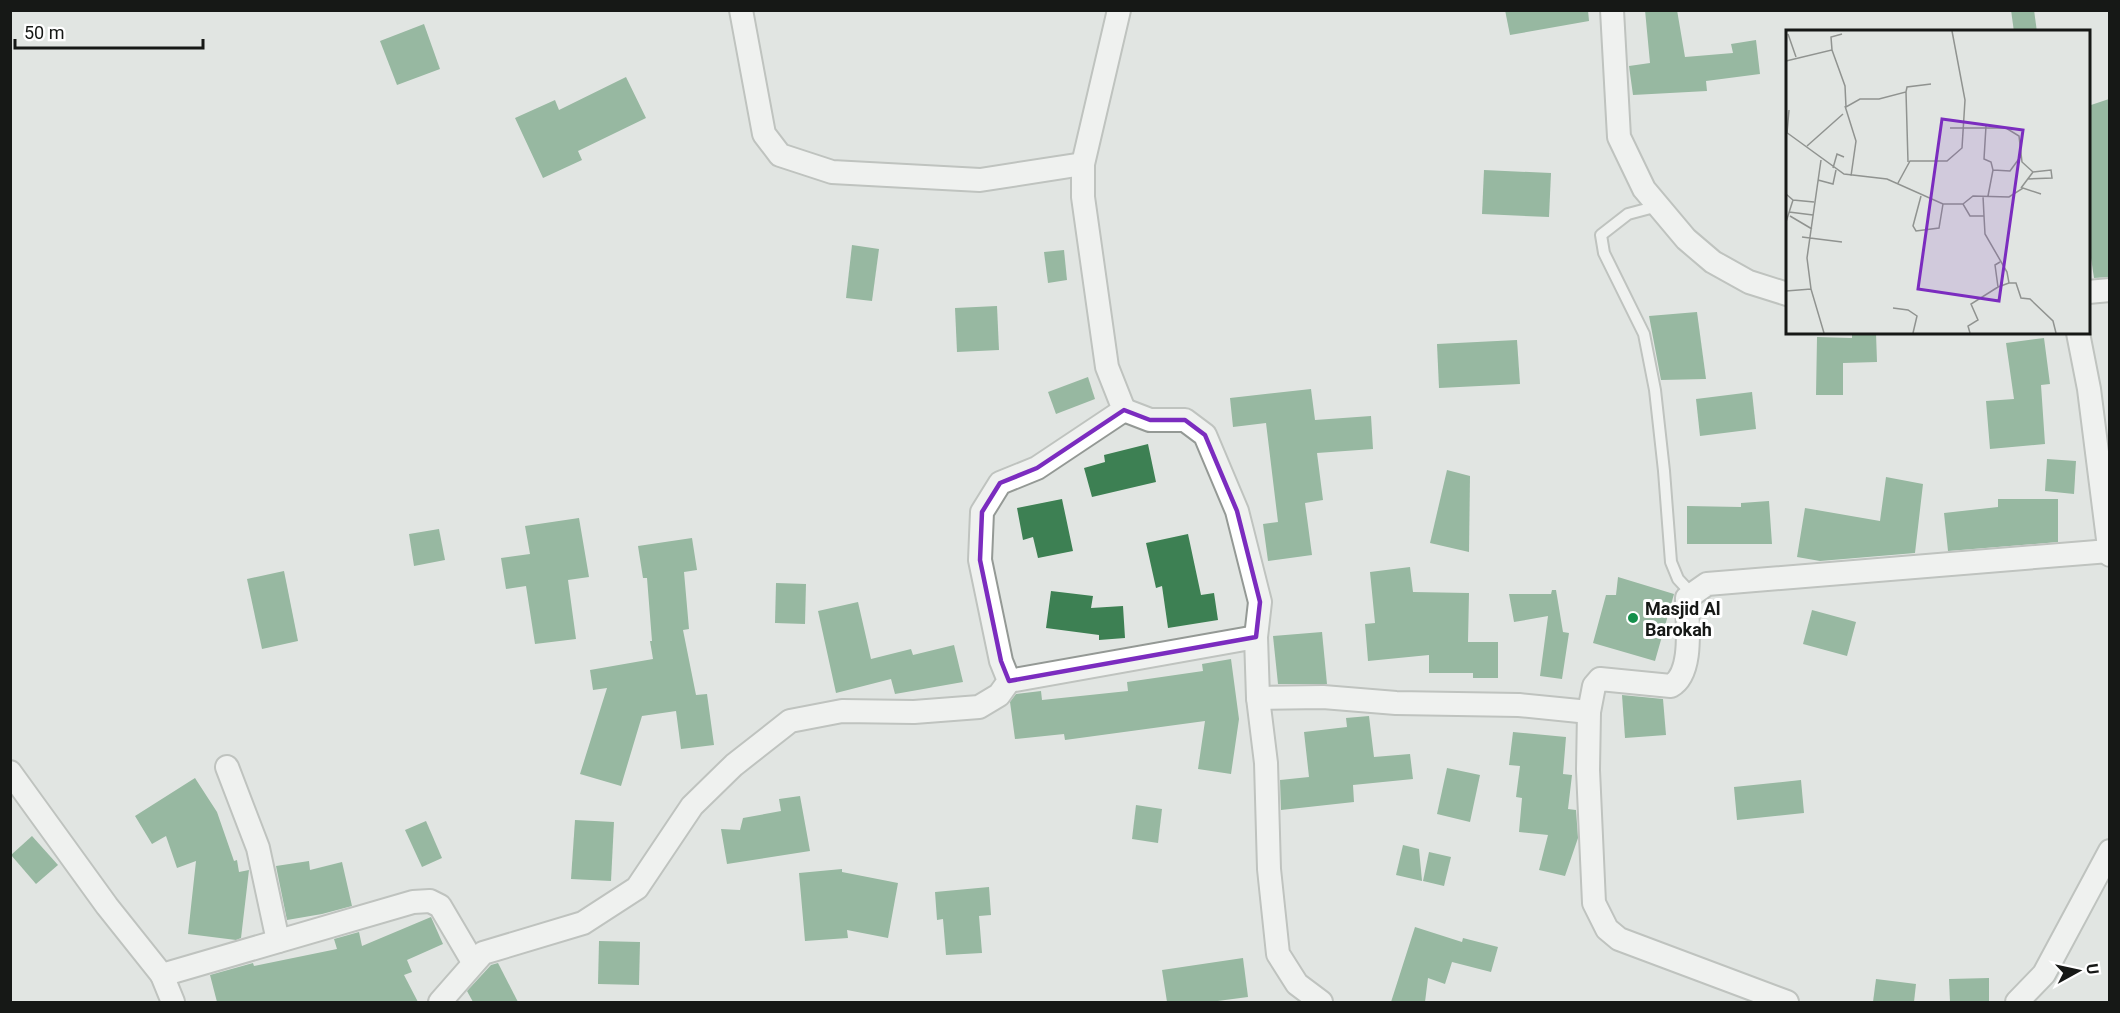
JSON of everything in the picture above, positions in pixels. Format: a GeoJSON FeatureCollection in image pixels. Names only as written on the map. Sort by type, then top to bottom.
{"type":"FeatureCollection","features":[{"type":"Feature","properties":{"kind":"street"},"geometry":{"type":"LineString","coordinates":[[741,10],[764,134],[780,155],[832,172],[980,180],[1083,164]]}},
{"type":"Feature","properties":{"kind":"street"},"geometry":{"type":"LineString","coordinates":[[1119,10],[1083,164],[1083,196],[1107,367],[1124,410],[1150,420],[1185,420],[1205,435],[1237,511],[1260,602],[1256,637],[1258,698],[1266,763],[1269,869],[1278,954],[1297,984],[1321,1002]]}},
{"type":"Feature","properties":{"kind":"street"},"geometry":{"type":"LineString","coordinates":[[1611,10],[1619,137],[1644,189],[1686,239],[1713,262],[1749,282],[1786,294]]}},
{"type":"Feature","properties":{"kind":"street"},"geometry":{"type":"LineString","coordinates":[[2090,292],[2109,290]]}},
{"type":"Feature","properties":{"kind":"street"},"geometry":{"type":"LineString","coordinates":[[1787,1002],[1619,939],[1607,929],[1594,903],[1592,879],[1589,712],[1594,686],[1600,679],[1671,686],[1678,681],[1685,671],[1687,598],[1691,593],[1707,584],[2109,553],[2089,388],[2078,334]]}},
{"type":"Feature","properties":{"kind":"street"},"geometry":{"type":"LineString","coordinates":[[1009,681],[1000,661],[980,560],[982,512],[1000,483],[1037,468],[1124,410]]}},
{"type":"Feature","properties":{"kind":"street"},"geometry":{"type":"LineString","coordinates":[[440,1002],[483,953],[583,923],[637,888],[692,806],[734,765],[790,721],[842,711],[914,712],[979,707],[999,694],[1009,681],[1256,637]]}},
{"type":"Feature","properties":{"kind":"street"},"geometry":{"type":"LineString","coordinates":[[1258,698],[1323,697],[1354,701],[1520,705],[1589,712]]}},
{"type":"Feature","properties":{"kind":"street"},"geometry":{"type":"LineString","coordinates":[[227,767],[258,848],[278,941]]}},
{"type":"Feature","properties":{"kind":"street"},"geometry":{"type":"LineString","coordinates":[[10,772],[107,906],[162,975],[173,1002]]}},
{"type":"Feature","properties":{"kind":"street"},"geometry":{"type":"LineString","coordinates":[[2017,1002],[2024,999],[2044,974],[2109,851]]}},
{"type":"Feature","properties":{"kind":"street"},"geometry":{"type":"LineString","coordinates":[[162,975],[413,902],[430,901],[440,906],[473,962]]}},
{"type":"Feature","properties":{"kind":"lane"},"geometry":{"type":"LineString","coordinates":[[1658,206],[1628,214],[1601,235],[1604,253],[1644,334],[1662,448],[1671,562],[1678,579],[1691,593]]}},
{"type":"Feature","properties":{"kind":"highlighted area"},"geometry":{"type":"Polygon","coordinates":[[[1124,410],[1150,420],[1185,420],[1205,435],[1237,511],[1260,602],[1256,637],[1009,681],[1001,661],[980,560],[982,512],[1000,483],[1037,468],[1124,410]]]}},
{"type":"Feature","properties":{"kind":"building"},"geometry":{"type":"Polygon","coordinates":[[[1505,10],[1588,10],[1589,21],[1510,35],[1505,10]]]}},
{"type":"Feature","properties":{"kind":"building"},"geometry":{"type":"Polygon","coordinates":[[[1645,10],[1677,10],[1685,57],[1733,53],[1731,44],[1756,40],[1760,74],[1706,81],[1707,91],[1633,95],[1629,66],[1650,63],[1645,10]]]}},
{"type":"Feature","properties":{"kind":"building"},"geometry":{"type":"Polygon","coordinates":[[[2011,10],[2034,10],[2037,30],[2014,30],[2011,10]]]}},
{"type":"Feature","properties":{"kind":"building"},"geometry":{"type":"Polygon","coordinates":[[[424,24],[440,69],[397,85],[380,41],[424,24]]]}},
{"type":"Feature","properties":{"kind":"building"},"geometry":{"type":"Polygon","coordinates":[[[626,77],[646,118],[578,151],[582,160],[543,178],[515,118],[555,100],[559,110],[626,77]]]}},
{"type":"Feature","properties":{"kind":"building"},"geometry":{"type":"Polygon","coordinates":[[[2109,99],[2109,277],[2094,278],[2090,251],[2090,105],[2109,99]]]}},
{"type":"Feature","properties":{"kind":"building"},"geometry":{"type":"Polygon","coordinates":[[[1484,170],[1551,173],[1549,217],[1482,214],[1484,170]]]}},
{"type":"Feature","properties":{"kind":"building"},"geometry":{"type":"Polygon","coordinates":[[[852,245],[879,249],[872,301],[846,298],[852,245]]]}},
{"type":"Feature","properties":{"kind":"building"},"geometry":{"type":"Polygon","coordinates":[[[1064,250],[1067,280],[1048,283],[1044,252],[1064,250]]]}},
{"type":"Feature","properties":{"kind":"building"},"geometry":{"type":"Polygon","coordinates":[[[997,306],[999,350],[957,352],[955,308],[997,306]]]}},
{"type":"Feature","properties":{"kind":"building"},"geometry":{"type":"Polygon","coordinates":[[[1697,312],[1706,379],[1661,380],[1649,316],[1697,312]]]}},
{"type":"Feature","properties":{"kind":"building"},"geometry":{"type":"Polygon","coordinates":[[[1852,334],[1876,334],[1877,362],[1843,363],[1843,395],[1816,395],[1817,337],[1852,338],[1852,334]]]}},
{"type":"Feature","properties":{"kind":"building"},"geometry":{"type":"Polygon","coordinates":[[[2044,338],[2050,384],[2041,385],[2045,444],[1990,449],[1986,401],[2014,399],[2006,343],[2044,338]]]}},
{"type":"Feature","properties":{"kind":"building"},"geometry":{"type":"Polygon","coordinates":[[[1517,340],[1520,384],[1439,388],[1437,344],[1517,340]]]}},
{"type":"Feature","properties":{"kind":"building"},"geometry":{"type":"Polygon","coordinates":[[[1088,377],[1095,399],[1056,414],[1048,392],[1088,377]]]}},
{"type":"Feature","properties":{"kind":"building"},"geometry":{"type":"Polygon","coordinates":[[[1311,389],[1315,420],[1371,416],[1373,449],[1317,453],[1323,500],[1305,503],[1312,555],[1268,561],[1263,524],[1278,522],[1266,423],[1233,427],[1230,398],[1311,389]]]}},
{"type":"Feature","properties":{"kind":"building"},"geometry":{"type":"Polygon","coordinates":[[[1752,392],[1756,429],[1700,436],[1696,399],[1752,392]]]}},
{"type":"Feature","properties":{"kind":"building"},"geometry":{"type":"Polygon","coordinates":[[[1148,444],[1156,482],[1092,497],[1084,468],[1105,462],[1104,455],[1148,444]]]}},
{"type":"Feature","properties":{"kind":"building"},"geometry":{"type":"Polygon","coordinates":[[[2047,459],[2076,461],[2074,494],[2045,491],[2047,459]]]}},
{"type":"Feature","properties":{"kind":"building"},"geometry":{"type":"Polygon","coordinates":[[[1447,470],[1470,476],[1469,552],[1430,543],[1447,470]]]}},
{"type":"Feature","properties":{"kind":"building"},"geometry":{"type":"Polygon","coordinates":[[[1886,477],[1923,484],[1915,553],[1820,561],[1797,557],[1805,508],[1880,521],[1886,477]]]}},
{"type":"Feature","properties":{"kind":"building"},"geometry":{"type":"Polygon","coordinates":[[[1062,499],[1073,551],[1038,558],[1033,537],[1023,540],[1017,508],[1062,499]]]}},
{"type":"Feature","properties":{"kind":"building"},"geometry":{"type":"Polygon","coordinates":[[[1998,499],[2058,499],[2058,542],[1948,551],[1944,513],[1998,507],[1998,499]]]}},
{"type":"Feature","properties":{"kind":"building"},"geometry":{"type":"Polygon","coordinates":[[[1769,501],[1772,544],[1687,544],[1687,506],[1741,507],[1741,503],[1769,501]]]}},
{"type":"Feature","properties":{"kind":"building"},"geometry":{"type":"Polygon","coordinates":[[[579,518],[589,577],[568,580],[576,639],[535,644],[526,586],[506,589],[501,558],[530,554],[525,526],[579,518]]]}},
{"type":"Feature","properties":{"kind":"building"},"geometry":{"type":"Polygon","coordinates":[[[439,529],[445,560],[414,566],[409,534],[439,529]]]}},
{"type":"Feature","properties":{"kind":"building"},"geometry":{"type":"Polygon","coordinates":[[[1188,534],[1201,595],[1214,593],[1218,620],[1168,628],[1162,586],[1156,588],[1146,543],[1188,534]]]}},
{"type":"Feature","properties":{"kind":"building"},"geometry":{"type":"Polygon","coordinates":[[[692,538],[697,570],[684,572],[689,629],[683,630],[696,695],[707,694],[714,745],[681,749],[676,711],[642,716],[621,786],[580,774],[607,688],[593,690],[590,670],[653,659],[647,578],[643,578],[638,546],[692,538]]]}},
{"type":"Feature","properties":{"kind":"building"},"geometry":{"type":"Polygon","coordinates":[[[1410,567],[1413,592],[1469,593],[1468,642],[1498,642],[1498,678],[1473,678],[1473,673],[1429,673],[1429,655],[1368,661],[1365,624],[1375,623],[1370,572],[1410,567]]]}},
{"type":"Feature","properties":{"kind":"building"},"geometry":{"type":"Polygon","coordinates":[[[284,571],[298,641],[262,649],[247,579],[284,571]]]}},
{"type":"Feature","properties":{"kind":"building","name":"Masjid Al Barokah"},"geometry":{"type":"Polygon","coordinates":[[[1618,577],[1674,594],[1655,661],[1593,643],[1606,595],[1616,595],[1618,577]]]}},
{"type":"Feature","properties":{"kind":"building"},"geometry":{"type":"Polygon","coordinates":[[[776,583],[806,584],[805,624],[775,623],[776,583]]]}},
{"type":"Feature","properties":{"kind":"building"},"geometry":{"type":"Polygon","coordinates":[[[1552,590],[1556,590],[1563,632],[1569,633],[1562,679],[1540,676],[1548,616],[1514,622],[1509,594],[1551,594],[1552,590]]]}},
{"type":"Feature","properties":{"kind":"building"},"geometry":{"type":"Polygon","coordinates":[[[1051,591],[1093,596],[1091,608],[1123,606],[1125,638],[1099,640],[1099,635],[1046,628],[1051,591]]]}},
{"type":"Feature","properties":{"kind":"building"},"geometry":{"type":"Polygon","coordinates":[[[858,602],[871,659],[911,649],[913,655],[954,645],[963,682],[895,694],[891,679],[836,693],[818,611],[858,602]]]}},
{"type":"Feature","properties":{"kind":"building"},"geometry":{"type":"Polygon","coordinates":[[[1812,610],[1856,622],[1847,656],[1803,644],[1812,610]]]}},
{"type":"Feature","properties":{"kind":"building"},"geometry":{"type":"Polygon","coordinates":[[[1322,632],[1327,684],[1278,684],[1273,636],[1322,632]]]}},
{"type":"Feature","properties":{"kind":"building"},"geometry":{"type":"Polygon","coordinates":[[[1231,659],[1239,719],[1231,774],[1198,769],[1205,721],[1065,740],[1064,734],[1015,739],[1010,702],[1016,694],[1041,691],[1042,700],[1128,691],[1127,682],[1203,671],[1202,664],[1231,659]]]}},
{"type":"Feature","properties":{"kind":"building"},"geometry":{"type":"Polygon","coordinates":[[[1622,695],[1663,699],[1666,735],[1625,738],[1622,695]]]}},
{"type":"Feature","properties":{"kind":"building"},"geometry":{"type":"Polygon","coordinates":[[[1369,716],[1374,757],[1410,754],[1413,779],[1353,785],[1354,802],[1281,810],[1280,780],[1309,777],[1304,732],[1347,727],[1346,718],[1369,716]]]}},
{"type":"Feature","properties":{"kind":"building"},"geometry":{"type":"Polygon","coordinates":[[[1513,732],[1566,737],[1563,774],[1572,775],[1568,809],[1576,810],[1578,838],[1565,876],[1539,870],[1548,835],[1519,832],[1522,798],[1516,797],[1520,766],[1509,765],[1513,732]]]}},
{"type":"Feature","properties":{"kind":"building"},"geometry":{"type":"Polygon","coordinates":[[[1447,768],[1480,775],[1470,822],[1437,814],[1447,768]]]}},
{"type":"Feature","properties":{"kind":"building"},"geometry":{"type":"Polygon","coordinates":[[[195,778],[217,812],[234,861],[237,860],[239,872],[249,870],[241,938],[236,940],[188,934],[196,861],[177,868],[166,836],[152,844],[135,816],[195,778]]]}},
{"type":"Feature","properties":{"kind":"building"},"geometry":{"type":"Polygon","coordinates":[[[1801,780],[1804,813],[1737,820],[1734,787],[1801,780]]]}},
{"type":"Feature","properties":{"kind":"building"},"geometry":{"type":"Polygon","coordinates":[[[800,796],[810,851],[727,864],[721,829],[740,830],[743,818],[781,811],[779,799],[800,796]]]}},
{"type":"Feature","properties":{"kind":"building"},"geometry":{"type":"Polygon","coordinates":[[[1136,805],[1162,809],[1158,843],[1132,839],[1136,805]]]}},
{"type":"Feature","properties":{"kind":"building"},"geometry":{"type":"Polygon","coordinates":[[[575,820],[614,822],[611,881],[571,879],[575,820]]]}},
{"type":"Feature","properties":{"kind":"building"},"geometry":{"type":"Polygon","coordinates":[[[426,821],[442,858],[422,867],[405,830],[426,821]]]}},
{"type":"Feature","properties":{"kind":"building"},"geometry":{"type":"Polygon","coordinates":[[[32,836],[58,865],[36,884],[11,855],[32,836]]]}},
{"type":"Feature","properties":{"kind":"building"},"geometry":{"type":"Polygon","coordinates":[[[1403,845],[1419,849],[1422,881],[1396,875],[1403,845]]]}},
{"type":"Feature","properties":{"kind":"building"},"geometry":{"type":"Polygon","coordinates":[[[1429,852],[1451,857],[1444,886],[1423,881],[1429,852]]]}},
{"type":"Feature","properties":{"kind":"building"},"geometry":{"type":"Polygon","coordinates":[[[309,861],[310,870],[342,862],[352,906],[287,920],[276,866],[309,861]]]}},
{"type":"Feature","properties":{"kind":"building"},"geometry":{"type":"Polygon","coordinates":[[[842,869],[842,872],[898,883],[888,938],[847,930],[848,938],[805,941],[799,873],[842,869]]]}},
{"type":"Feature","properties":{"kind":"building"},"geometry":{"type":"Polygon","coordinates":[[[989,887],[991,915],[979,916],[982,953],[946,955],[943,919],[937,920],[935,892],[989,887]]]}},
{"type":"Feature","properties":{"kind":"building"},"geometry":{"type":"Polygon","coordinates":[[[431,917],[443,944],[407,960],[412,972],[404,975],[418,1002],[217,1002],[210,975],[253,963],[254,966],[337,949],[334,939],[359,932],[362,946],[431,917]]]}},
{"type":"Feature","properties":{"kind":"building"},"geometry":{"type":"Polygon","coordinates":[[[1415,927],[1462,942],[1463,938],[1498,947],[1491,972],[1452,962],[1445,984],[1428,978],[1425,1002],[1391,1002],[1415,927]]]}},
{"type":"Feature","properties":{"kind":"building"},"geometry":{"type":"Polygon","coordinates":[[[599,941],[640,942],[639,985],[598,984],[599,941]]]}},
{"type":"Feature","properties":{"kind":"building"},"geometry":{"type":"Polygon","coordinates":[[[1243,958],[1248,997],[1210,1002],[1167,1002],[1162,970],[1243,958]]]}},
{"type":"Feature","properties":{"kind":"building"},"geometry":{"type":"Polygon","coordinates":[[[498,963],[518,1002],[473,1002],[467,991],[491,965],[498,963]]]}},
{"type":"Feature","properties":{"kind":"building"},"geometry":{"type":"Polygon","coordinates":[[[1989,978],[1989,1002],[1950,1002],[1949,979],[1989,978]]]}},
{"type":"Feature","properties":{"kind":"building"},"geometry":{"type":"Polygon","coordinates":[[[1876,979],[1916,984],[1914,1002],[1873,1002],[1876,979]]]}},
{"type":"Feature","properties":{"kind":"place","name":"Masjid Al Barokah"},"geometry":{"type":"Point","coordinates":[1633,618]}}]}
